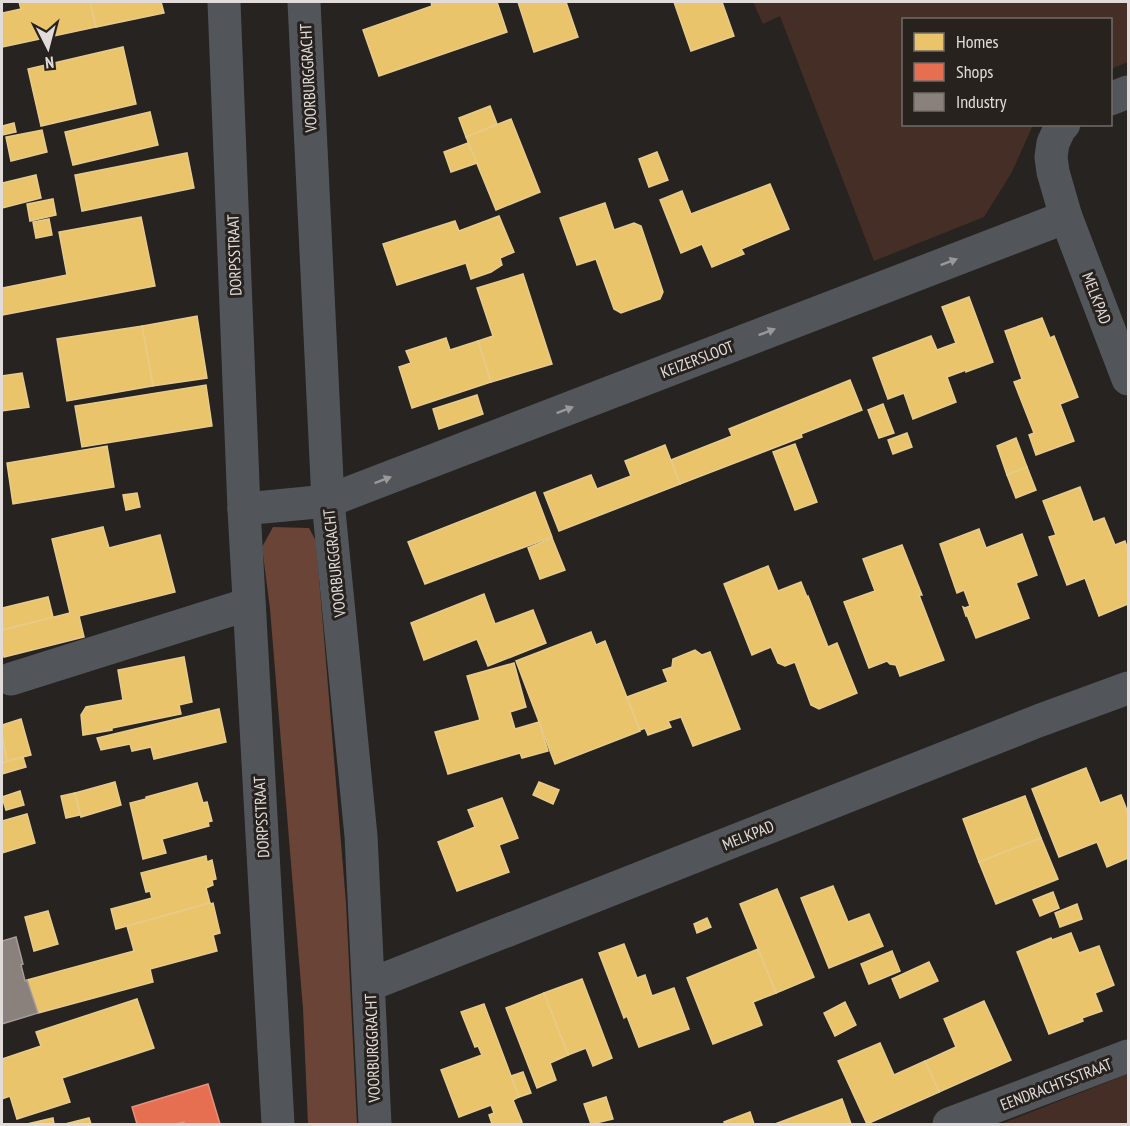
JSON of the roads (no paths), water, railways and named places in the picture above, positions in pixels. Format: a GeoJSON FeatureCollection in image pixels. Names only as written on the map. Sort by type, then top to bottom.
{"type":"FeatureCollection","features":[{"type":"Feature","properties":{"kind":"street","name":"DORPSSTRAAT"},"geometry":{"type":"LineString","coordinates":[[224,2],[244,509],[278,1125]]}},
{"type":"Feature","properties":{"kind":"street","name":"VOORBURGGRACHT"},"geometry":{"type":"LineString","coordinates":[[304,2],[328,501],[361,836],[375,1125]]}},
{"type":"Feature","properties":{"kind":"street"},"geometry":{"type":"LineString","coordinates":[[1112,98],[1128,92]]}},
{"type":"Feature","properties":{"kind":"street","name":"MELKPAD"},"geometry":{"type":"LineString","coordinates":[[1062,126],[1053,143],[1051,157],[1053,172],[1066,217],[1128,379]]}},
{"type":"Feature","properties":{"kind":"street","name":"KEIZERSLOOT"},"geometry":{"type":"LineString","coordinates":[[328,501],[1066,217]]}},
{"type":"Feature","properties":{"kind":"street"},"geometry":{"type":"LineString","coordinates":[[244,509],[328,501]]}},
{"type":"Feature","properties":{"kind":"street"},"geometry":{"type":"LineString","coordinates":[[11,680],[249,604]]}},
{"type":"Feature","properties":{"kind":"street","name":"MELKPAD"},"geometry":{"type":"LineString","coordinates":[[369,985],[1038,721],[1128,688]]}},
{"type":"Feature","properties":{"kind":"street","name":"EENDRACHTSSTRAAT"},"geometry":{"type":"LineString","coordinates":[[949,1125],[1128,1056]]}}]}
